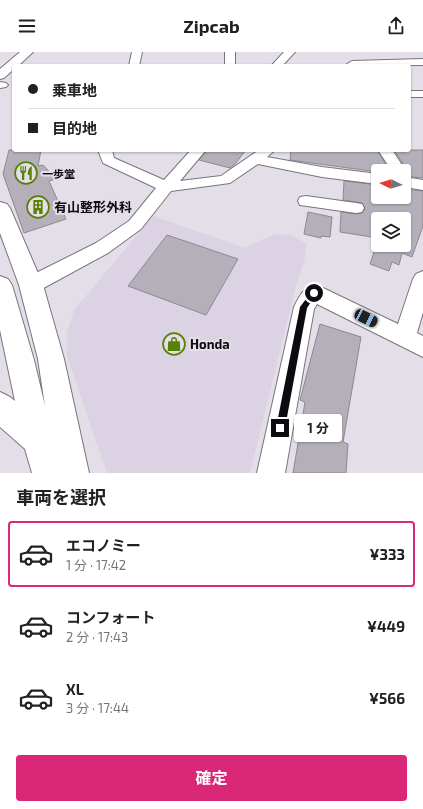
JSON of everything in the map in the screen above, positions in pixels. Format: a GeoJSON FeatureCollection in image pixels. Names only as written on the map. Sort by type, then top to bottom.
{"type":"FeatureCollection","features":[{"type":"Feature","properties":{"kind":"street"},"geometry":{"type":"LineString","coordinates":[[17,64],[27,52]]}},
{"type":"Feature","properties":{"kind":"street"},"geometry":{"type":"LineString","coordinates":[[23,64],[36,52]]}},
{"type":"Feature","properties":{"kind":"street"},"geometry":{"type":"LineString","coordinates":[[134,64],[137,52]]}},
{"type":"Feature","properties":{"kind":"street"},"geometry":{"type":"LineString","coordinates":[[230,52],[230,64]]}},
{"type":"Feature","properties":{"kind":"street"},"geometry":{"type":"LineString","coordinates":[[278,64],[290,52]]}},
{"type":"Feature","properties":{"kind":"street"},"geometry":{"type":"LineString","coordinates":[[351,64],[367,52]]}},
{"type":"Feature","properties":{"kind":"street"},"geometry":{"type":"LineString","coordinates":[[374,64],[423,62]]}},
{"type":"Feature","properties":{"kind":"street"},"geometry":{"type":"LineString","coordinates":[[1,84],[12,70]]}},
{"type":"Feature","properties":{"kind":"street"},"geometry":{"type":"LineString","coordinates":[[1,84],[12,75]]}},
{"type":"Feature","properties":{"kind":"street"},"geometry":{"type":"LineString","coordinates":[[411,94],[423,94]]}},
{"type":"Feature","properties":{"kind":"street"},"geometry":{"type":"LineString","coordinates":[[106,152],[108,160],[166,187],[225,180],[265,152]]}},
{"type":"Feature","properties":{"kind":"street"},"geometry":{"type":"LineString","coordinates":[[48,473],[10,358],[0,284],[31,285],[102,248],[135,224],[197,152]]}},
{"type":"Feature","properties":{"kind":"street"},"geometry":{"type":"LineString","coordinates":[[386,152],[394,164]]}},
{"type":"Feature","properties":{"kind":"street"},"geometry":{"type":"LineString","coordinates":[[255,159],[337,174],[371,178]]}},
{"type":"Feature","properties":{"kind":"street"},"geometry":{"type":"LineString","coordinates":[[335,205],[337,174]]}},
{"type":"Feature","properties":{"kind":"street"},"geometry":{"type":"LineString","coordinates":[[411,181],[423,185]]}},
{"type":"Feature","properties":{"kind":"street"},"geometry":{"type":"LineString","coordinates":[[306,200],[356,208]]}},
{"type":"Feature","properties":{"kind":"street"},"geometry":{"type":"LineString","coordinates":[[0,208],[31,285],[51,359],[73,473]]}},
{"type":"Feature","properties":{"kind":"street"},"geometry":{"type":"LineString","coordinates":[[272,473],[304,307],[314,293],[414,342],[423,279]]}},
{"type":"Feature","properties":{"kind":"street"},"geometry":{"type":"LineString","coordinates":[[10,358],[51,359]]}},
{"type":"Feature","properties":{"kind":"street"},"geometry":{"type":"LineString","coordinates":[[0,407],[38,440]]}},
{"type":"Feature","properties":{"kind":"shaded area","name":"Honda"},"geometry":{"type":"Polygon","coordinates":[[[153,216],[245,248],[275,234],[291,235],[306,243],[305,257],[295,290],[250,473],[107,473],[67,356],[67,332],[74,310],[153,216]]]}},
{"type":"Feature","properties":{"kind":"building"},"geometry":{"type":"Polygon","coordinates":[[[9,150],[12,150],[12,152],[41,152],[38,166],[43,165],[56,179],[49,181],[66,219],[24,233],[3,174],[9,150]]]}},
{"type":"Feature","properties":{"kind":"building"},"geometry":{"type":"Polygon","coordinates":[[[423,150],[423,178],[411,177],[411,164],[403,164],[395,152],[423,150]]]}},
{"type":"Feature","properties":{"kind":"building"},"geometry":{"type":"Polygon","coordinates":[[[205,152],[244,152],[230,168],[199,160],[205,152]]]}},
{"type":"Feature","properties":{"kind":"building"},"geometry":{"type":"Polygon","coordinates":[[[291,152],[378,152],[386,164],[371,164],[371,171],[290,160],[291,152]]]}},
{"type":"Feature","properties":{"kind":"building"},"geometry":{"type":"Polygon","coordinates":[[[344,181],[371,184],[371,204],[411,204],[411,190],[423,191],[423,226],[412,257],[402,253],[399,265],[392,262],[389,271],[370,264],[374,252],[411,252],[411,212],[371,212],[371,237],[340,232],[341,212],[356,214],[362,213],[365,209],[362,203],[343,200],[344,181]]]}},
{"type":"Feature","properties":{"kind":"building"},"geometry":{"type":"Polygon","coordinates":[[[308,212],[332,217],[330,237],[321,236],[321,238],[304,234],[308,212]]]}},
{"type":"Feature","properties":{"kind":"building"},"geometry":{"type":"Polygon","coordinates":[[[167,235],[238,259],[206,315],[128,286],[167,235]]]}},
{"type":"Feature","properties":{"kind":"building"},"geometry":{"type":"Polygon","coordinates":[[[320,324],[361,337],[343,442],[348,444],[346,473],[293,473],[305,402],[300,400],[320,324]]]}},
{"type":"Feature","properties":{"kind":"place","name":"一歩堂"},"geometry":{"type":"Point","coordinates":[26,173]}},
{"type":"Feature","properties":{"kind":"place","name":"有山整形外科"},"geometry":{"type":"Point","coordinates":[38,207]}},
{"type":"Feature","properties":{"kind":"place","name":"Honda"},"geometry":{"type":"Point","coordinates":[174,344]}},
{"type":"Feature","properties":{"kind":"route"},"geometry":{"type":"LineString","coordinates":[[280,428],[304,307],[314,293]]}}]}
